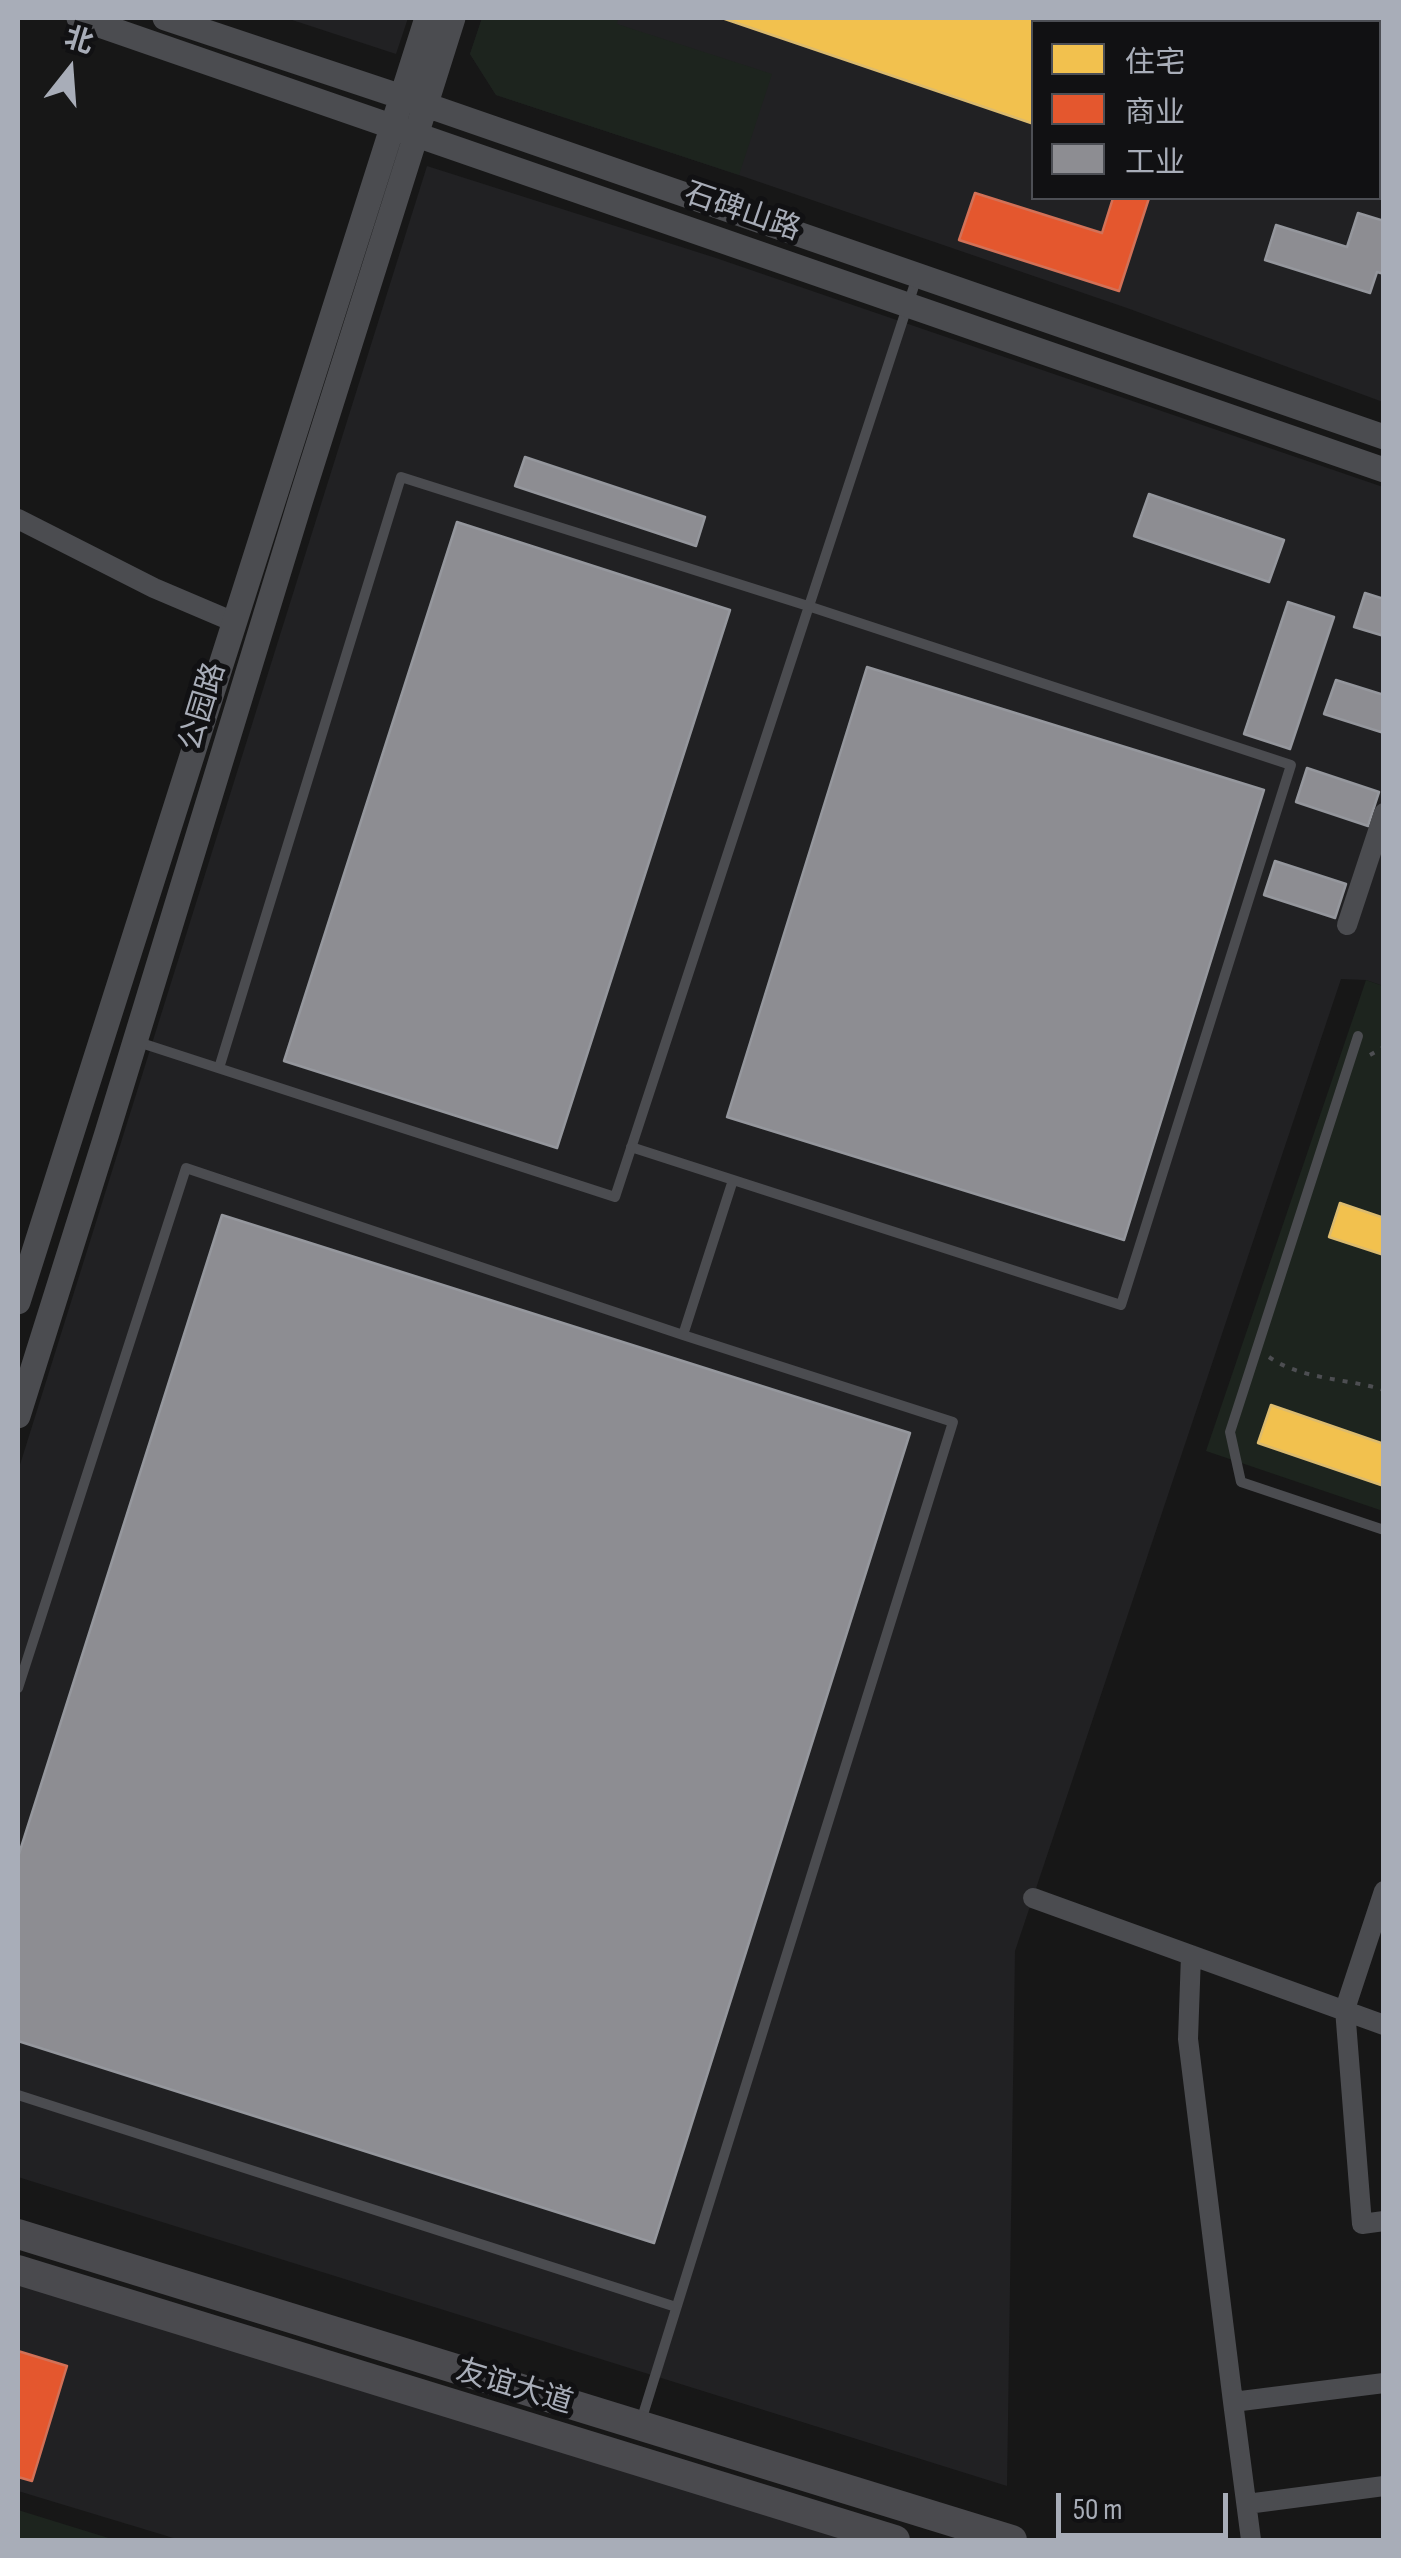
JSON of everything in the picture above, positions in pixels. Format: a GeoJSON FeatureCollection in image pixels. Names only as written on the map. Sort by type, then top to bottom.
{"type":"FeatureCollection","features":[{"type":"Feature","properties":{"kind":"main road","name":"友谊大道"},"geometry":{"type":"LineString","coordinates":[[18,2234],[1012,2540]]}},
{"type":"Feature","properties":{"kind":"main road","name":"友谊大道"},"geometry":{"type":"LineString","coordinates":[[18,2270],[896,2540]]}},
{"type":"Feature","properties":{"kind":"street","name":"石碑山路"},"geometry":{"type":"LineString","coordinates":[[79,18],[1384,470]]}},
{"type":"Feature","properties":{"kind":"street"},"geometry":{"type":"LineString","coordinates":[[165,18],[1384,437]]}},
{"type":"Feature","properties":{"kind":"street"},"geometry":{"type":"LineString","coordinates":[[18,1302],[234,622],[405,130],[427,18]]}},
{"type":"Feature","properties":{"kind":"street"},"geometry":{"type":"LineString","coordinates":[[413,102],[453,18]]}},
{"type":"Feature","properties":{"kind":"street","name":"公园路"},"geometry":{"type":"LineString","coordinates":[[18,1416],[301,498],[405,130]]}},
{"type":"Feature","properties":{"kind":"street"},"geometry":{"type":"LineString","coordinates":[[18,519],[154,588],[234,622]]}},
{"type":"Feature","properties":{"kind":"street"},"geometry":{"type":"LineString","coordinates":[[1346,925],[1384,814]]}},
{"type":"Feature","properties":{"kind":"street"},"geometry":{"type":"LineString","coordinates":[[1033,1898],[1384,2025]]}},
{"type":"Feature","properties":{"kind":"street"},"geometry":{"type":"LineString","coordinates":[[1382,1899],[1345,2009],[1362,2224],[1384,2221]]}},
{"type":"Feature","properties":{"kind":"street"},"geometry":{"type":"LineString","coordinates":[[1192,1954],[1188,2039],[1251,2540]]}},
{"type":"Feature","properties":{"kind":"street"},"geometry":{"type":"LineString","coordinates":[[1232,2402],[1384,2383]]}},
{"type":"Feature","properties":{"kind":"street"},"geometry":{"type":"LineString","coordinates":[[1247,2504],[1384,2486]]}},
{"type":"Feature","properties":{"kind":"lane"},"geometry":{"type":"LineString","coordinates":[[135,1041],[615,1196],[917,276]]}},
{"type":"Feature","properties":{"kind":"lane"},"geometry":{"type":"LineString","coordinates":[[219,1068],[401,477],[1290,765],[1121,1305],[631,1147]]}},
{"type":"Feature","properties":{"kind":"lane"},"geometry":{"type":"LineString","coordinates":[[1358,1036],[1230,1432],[1241,1482],[1384,1530]]}},
{"type":"Feature","properties":{"kind":"lane"},"geometry":{"type":"LineString","coordinates":[[18,1688],[186,1168],[953,1422],[639,2426]]}},
{"type":"Feature","properties":{"kind":"lane"},"geometry":{"type":"LineString","coordinates":[[683,1335],[733,1180]]}},
{"type":"Feature","properties":{"kind":"lane"},"geometry":{"type":"LineString","coordinates":[[18,2095],[676,2306]]}},
{"type":"Feature","properties":{"kind":"path"},"geometry":{"type":"LineString","coordinates":[[1370,1055],[1384,1047]]}},
{"type":"Feature","properties":{"kind":"path"},"geometry":{"type":"LineString","coordinates":[[1270,1344],[1268,1356],[1283,1366],[1384,1390]]}},
{"type":"Feature","properties":{"kind":"shaded area"},"geometry":{"type":"Polygon","coordinates":[[[286,18],[408,18],[396,54],[286,18]]]}},
{"type":"Feature","properties":{"kind":"shaded area"},"geometry":{"type":"Polygon","coordinates":[[[482,18],[1383,18],[1383,402],[1127,308],[496,95],[470,54],[482,18]]]}},
{"type":"Feature","properties":{"kind":"shaded area"},"geometry":{"type":"Polygon","coordinates":[[[482,18],[618,18],[617,24],[772,74],[739,175],[496,95],[470,54],[482,18]]]}},
{"type":"Feature","properties":{"kind":"shaded area"},"geometry":{"type":"Polygon","coordinates":[[[427,166],[716,258],[1383,487],[1383,986],[1366,980],[1341,979],[1015,1951],[1007,2486],[18,2177],[18,1471],[427,166]]]}},
{"type":"Feature","properties":{"kind":"shaded area"},"geometry":{"type":"Polygon","coordinates":[[[1366,980],[1383,986],[1383,1511],[1206,1451],[1366,980]]]}},
{"type":"Feature","properties":{"kind":"shaded area"},"geometry":{"type":"Polygon","coordinates":[[[18,2277],[849,2540],[180,2540],[18,2491],[18,2277]]]}},
{"type":"Feature","properties":{"kind":"shaded area"},"geometry":{"type":"Polygon","coordinates":[[[18,2510],[115,2540],[18,2540],[18,2510]]]}},
{"type":"Feature","properties":{"kind":"building: 住宅"},"geometry":{"type":"Polygon","coordinates":[[[722,18],[1179,18],[1031,20],[1031,123],[722,18]]]}},
{"type":"Feature","properties":{"kind":"building: 住宅"},"geometry":{"type":"Polygon","coordinates":[[[1340,1203],[1384,1218],[1384,1255],[1329,1237],[1340,1203]]]}},
{"type":"Feature","properties":{"kind":"building: 住宅"},"geometry":{"type":"Polygon","coordinates":[[[1271,1405],[1384,1444],[1384,1486],[1258,1443],[1271,1405]]]}},
{"type":"Feature","properties":{"kind":"building: 商业"},"geometry":{"type":"Polygon","coordinates":[[[975,193],[1102,233],[1112,200],[1148,200],[1119,291],[959,240],[975,193]]]}},
{"type":"Feature","properties":{"kind":"building: 商业"},"geometry":{"type":"Polygon","coordinates":[[[18,2351],[67,2366],[32,2481],[18,2477],[18,2351]]]}},
{"type":"Feature","properties":{"kind":"building: 工业"},"geometry":{"type":"Polygon","coordinates":[[[1228,18],[1284,18],[1283,20],[1228,18]]]}},
{"type":"Feature","properties":{"kind":"building: 工业"},"geometry":{"type":"Polygon","coordinates":[[[1381,46],[1384,47],[1384,166],[1381,165],[1381,46]]]}},
{"type":"Feature","properties":{"kind":"building: 工业"},"geometry":{"type":"Polygon","coordinates":[[[1358,213],[1384,221],[1384,274],[1377,272],[1370,293],[1265,260],[1276,225],[1347,247],[1358,213]]]}},
{"type":"Feature","properties":{"kind":"building: 工业"},"geometry":{"type":"Polygon","coordinates":[[[525,457],[705,517],[696,546],[515,486],[525,457]]]}},
{"type":"Feature","properties":{"kind":"building: 工业"},"geometry":{"type":"Polygon","coordinates":[[[1149,494],[1284,540],[1269,582],[1134,536],[1149,494]]]}},
{"type":"Feature","properties":{"kind":"building: 工业"},"geometry":{"type":"Polygon","coordinates":[[[457,522],[730,610],[557,1148],[284,1061],[457,522]]]}},
{"type":"Feature","properties":{"kind":"building: 工业"},"geometry":{"type":"Polygon","coordinates":[[[1365,593],[1384,599],[1384,636],[1354,627],[1365,593]]]}},
{"type":"Feature","properties":{"kind":"building: 工业"},"geometry":{"type":"Polygon","coordinates":[[[1288,602],[1334,617],[1290,749],[1244,734],[1288,602]]]}},
{"type":"Feature","properties":{"kind":"building: 工业"},"geometry":{"type":"Polygon","coordinates":[[[867,667],[1264,790],[1124,1240],[727,1117],[867,667]]]}},
{"type":"Feature","properties":{"kind":"building: 工业"},"geometry":{"type":"Polygon","coordinates":[[[1336,680],[1384,695],[1384,733],[1324,714],[1336,680]]]}},
{"type":"Feature","properties":{"kind":"building: 工业"},"geometry":{"type":"Polygon","coordinates":[[[1307,768],[1379,792],[1368,826],[1296,802],[1307,768]]]}},
{"type":"Feature","properties":{"kind":"building: 工业"},"geometry":{"type":"Polygon","coordinates":[[[1275,861],[1346,884],[1335,918],[1264,895],[1275,861]]]}},
{"type":"Feature","properties":{"kind":"building: 工业"},"geometry":{"type":"Polygon","coordinates":[[[222,1215],[910,1433],[654,2243],[18,2041],[18,1857],[222,1215]]]}}]}
